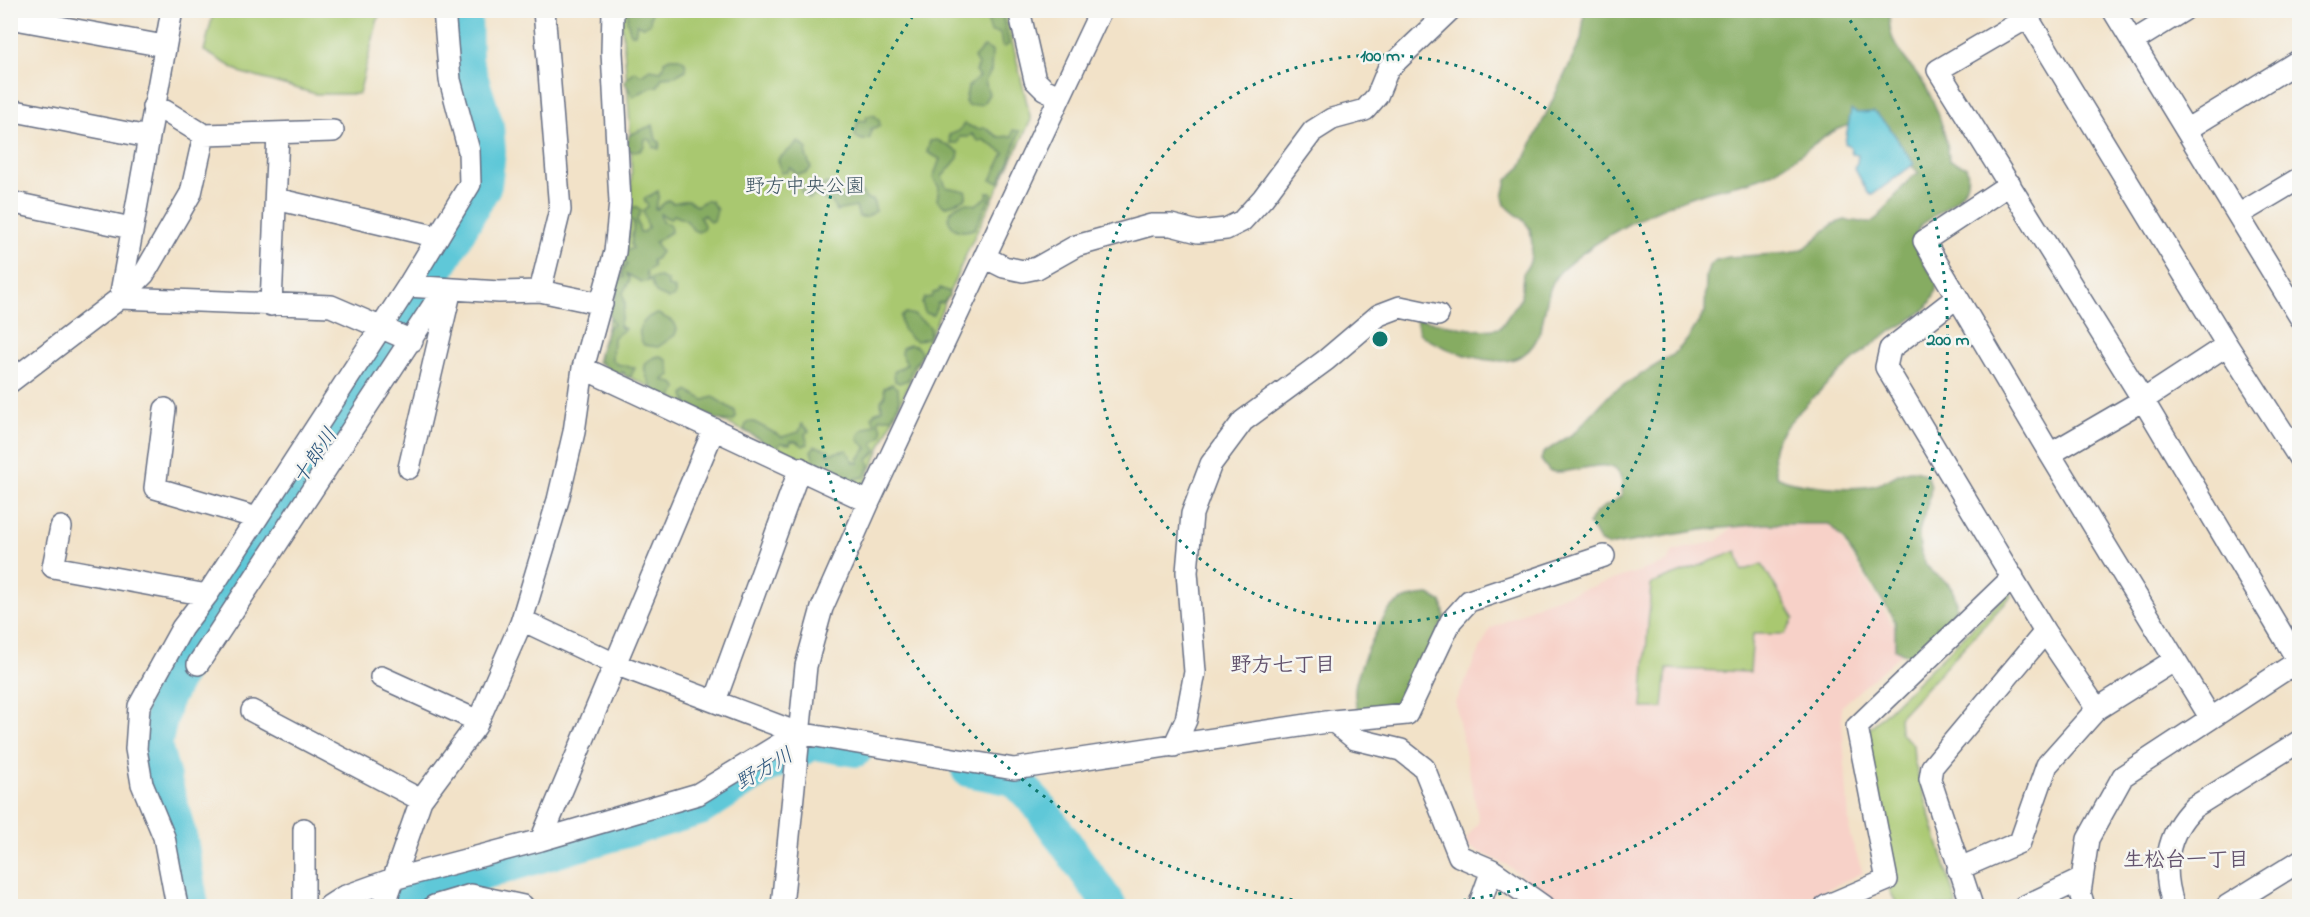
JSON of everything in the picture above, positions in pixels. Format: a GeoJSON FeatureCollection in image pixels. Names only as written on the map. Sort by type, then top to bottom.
{"type":"FeatureCollection","features":[{"type":"Feature","properties":{"kind":"street"},"geometry":{"type":"LineString","coordinates":[[120,298],[147,136],[172,10]]}},
{"type":"Feature","properties":{"kind":"street"},"geometry":{"type":"LineString","coordinates":[[177,906],[164,837],[142,784],[136,749],[139,706],[182,628],[207,595],[408,286],[470,184],[469,151],[450,80],[444,10]]}},
{"type":"Feature","properties":{"kind":"street"},"geometry":{"type":"LineString","coordinates":[[540,291],[560,210],[544,10]]}},
{"type":"Feature","properties":{"kind":"street"},"geometry":{"type":"LineString","coordinates":[[384,906],[421,800],[478,720],[522,620],[558,500],[574,432],[583,368],[615,252],[620,202],[612,52],[613,10]]}},
{"type":"Feature","properties":{"kind":"street"},"geometry":{"type":"LineString","coordinates":[[1019,10],[1035,80],[1044,89],[1058,96]]}},
{"type":"Feature","properties":{"kind":"street"},"geometry":{"type":"LineString","coordinates":[[782,906],[798,733],[806,666],[813,632],[869,502],[1058,96],[1101,10]]}},
{"type":"Feature","properties":{"kind":"street"},"geometry":{"type":"LineString","coordinates":[[984,257],[1004,267],[1023,271],[1037,268],[1076,246],[1151,225],[1171,225],[1198,232],[1226,228],[1242,221],[1263,198],[1314,131],[1332,119],[1365,110],[1377,96],[1389,69],[1450,10]]}},
{"type":"Feature","properties":{"kind":"street"},"geometry":{"type":"LineString","coordinates":[[2113,10],[2297,307]]}},
{"type":"Feature","properties":{"kind":"street"},"geometry":{"type":"LineString","coordinates":[[2132,42],[2184,10]]}},
{"type":"Feature","properties":{"kind":"street"},"geometry":{"type":"LineString","coordinates":[[2084,906],[2080,893],[2088,839],[2123,776],[2210,717],[2299,661],[2143,400],[1938,70],[2025,14],[2227,345],[2300,459]]}},
{"type":"Feature","properties":{"kind":"street"},"geometry":{"type":"LineString","coordinates":[[10,18],[164,46]]}},
{"type":"Feature","properties":{"kind":"street"},"geometry":{"type":"LineString","coordinates":[[2186,130],[2300,60]]}},
{"type":"Feature","properties":{"kind":"street"},"geometry":{"type":"LineString","coordinates":[[153,107],[165,111],[204,135],[333,131]]}},
{"type":"Feature","properties":{"kind":"street"},"geometry":{"type":"LineString","coordinates":[[10,110],[147,136]]}},
{"type":"Feature","properties":{"kind":"street"},"geometry":{"type":"LineString","coordinates":[[271,305],[278,133]]}},
{"type":"Feature","properties":{"kind":"street"},"geometry":{"type":"LineString","coordinates":[[10,382],[120,298],[144,274],[191,193],[204,135]]}},
{"type":"Feature","properties":{"kind":"street"},"geometry":{"type":"LineString","coordinates":[[2238,215],[2300,178]]}},
{"type":"Feature","properties":{"kind":"street"},"geometry":{"type":"LineString","coordinates":[[2010,184],[1924,241],[1956,298],[2210,717]]}},
{"type":"Feature","properties":{"kind":"street"},"geometry":{"type":"LineString","coordinates":[[276,199],[438,237]]}},
{"type":"Feature","properties":{"kind":"street"},"geometry":{"type":"LineString","coordinates":[[10,202],[131,228]]}},
{"type":"Feature","properties":{"kind":"street"},"geometry":{"type":"LineString","coordinates":[[408,286],[499,292],[540,291],[602,304]]}},
{"type":"Feature","properties":{"kind":"street"},"geometry":{"type":"LineString","coordinates":[[198,664],[447,289]]}},
{"type":"Feature","properties":{"kind":"street"},"geometry":{"type":"LineString","coordinates":[[409,468],[447,289]]}},
{"type":"Feature","properties":{"kind":"street"},"geometry":{"type":"LineString","coordinates":[[120,298],[332,306],[412,341]]}},
{"type":"Feature","properties":{"kind":"street"},"geometry":{"type":"LineString","coordinates":[[1956,298],[1890,349],[1886,367],[2045,633],[2097,709]]}},
{"type":"Feature","properties":{"kind":"street"},"geometry":{"type":"LineString","coordinates":[[1174,746],[1186,720],[1194,672],[1187,572],[1192,514],[1211,464],[1243,421],[1326,360],[1379,315],[1400,307],[1438,315]]}},
{"type":"Feature","properties":{"kind":"street"},"geometry":{"type":"LineString","coordinates":[[2050,454],[2143,400],[2227,345]]}},
{"type":"Feature","properties":{"kind":"street"},"geometry":{"type":"LineString","coordinates":[[583,368],[869,502]]}},
{"type":"Feature","properties":{"kind":"street"},"geometry":{"type":"LineString","coordinates":[[165,409],[155,488],[257,518]]}},
{"type":"Feature","properties":{"kind":"street"},"geometry":{"type":"LineString","coordinates":[[541,840],[714,429]]}},
{"type":"Feature","properties":{"kind":"street"},"geometry":{"type":"LineString","coordinates":[[715,701],[800,468]]}},
{"type":"Feature","properties":{"kind":"street"},"geometry":{"type":"LineString","coordinates":[[61,527],[53,567],[207,595]]}},
{"type":"Feature","properties":{"kind":"street"},"geometry":{"type":"LineString","coordinates":[[522,620],[615,664],[798,733],[1014,769],[1333,721],[1407,714],[1451,621],[1469,601],[1604,556]]}},
{"type":"Feature","properties":{"kind":"street"},"geometry":{"type":"LineString","coordinates":[[1826,906],[1887,880],[1857,727],[2013,577]]}},
{"type":"Feature","properties":{"kind":"street"},"geometry":{"type":"LineString","coordinates":[[1972,906],[1930,779],[1932,767],[2045,633]]}},
{"type":"Feature","properties":{"kind":"street"},"geometry":{"type":"LineString","coordinates":[[1958,869],[2020,842],[2046,765],[2097,709],[2175,660]]}},
{"type":"Feature","properties":{"kind":"street"},"geometry":{"type":"LineString","coordinates":[[381,677],[478,720]]}},
{"type":"Feature","properties":{"kind":"street"},"geometry":{"type":"LineString","coordinates":[[252,711],[421,800]]}},
{"type":"Feature","properties":{"kind":"street"},"geometry":{"type":"LineString","coordinates":[[1333,721],[1355,739],[1401,750],[1424,768],[1459,856],[1492,870],[1543,906]]}},
{"type":"Feature","properties":{"kind":"street"},"geometry":{"type":"LineString","coordinates":[[329,906],[343,897],[698,794],[798,733]]}},
{"type":"Feature","properties":{"kind":"street"},"geometry":{"type":"LineString","coordinates":[[2174,906],[2167,883],[2166,867],[2170,843],[2186,814],[2300,741]]}},
{"type":"Feature","properties":{"kind":"street"},"geometry":{"type":"LineString","coordinates":[[304,829],[304,906]]}},
{"type":"Feature","properties":{"kind":"street"},"geometry":{"type":"LineString","coordinates":[[2227,906],[2300,861]]}},
{"type":"Feature","properties":{"kind":"street"},"geometry":{"type":"LineString","coordinates":[[1479,906],[1492,870]]}},
{"type":"Feature","properties":{"kind":"street"},"geometry":{"type":"LineString","coordinates":[[2025,906],[2082,879]]}},
{"type":"Feature","properties":{"kind":"street"},"geometry":{"type":"LineString","coordinates":[[434,906],[471,895],[523,906]]}},
{"type":"Feature","properties":{"kind":"shaded area"},"geometry":{"type":"Polygon","coordinates":[[[1740,519],[1829,520],[1907,648],[1841,707],[1850,836],[1863,873],[1789,906],[1576,906],[1544,894],[1507,865],[1469,847],[1466,839],[1479,821],[1455,702],[1490,629],[1544,602],[1668,562],[1673,551],[1718,541],[1740,519]]]}},
{"type":"Feature","properties":{"kind":"green space"},"geometry":{"type":"Polygon","coordinates":[[[214,10],[380,11],[359,94],[316,94],[242,73],[204,51],[214,10]]]}},
{"type":"Feature","properties":{"kind":"green space","name":"野方中央公園"},"geometry":{"type":"Polygon","coordinates":[[[621,11],[1005,11],[1031,120],[969,248],[863,487],[597,362],[623,265],[631,202],[631,138],[621,11]]]}},
{"type":"Feature","properties":{"kind":"green space"},"geometry":{"type":"Polygon","coordinates":[[[628,11],[651,11],[650,23],[644,27],[637,24],[635,34],[631,34],[627,21],[628,11]]]}},
{"type":"Feature","properties":{"kind":"green space"},"geometry":{"type":"Polygon","coordinates":[[[988,11],[1002,14],[1009,44],[1005,47],[1002,46],[1000,33],[991,32],[986,15],[988,11]]]}},
{"type":"Feature","properties":{"kind":"green space"},"geometry":{"type":"Polygon","coordinates":[[[1582,11],[1890,11],[1890,25],[1896,46],[1923,82],[1933,101],[1945,135],[1949,161],[1966,166],[1968,177],[1966,186],[1946,208],[1920,226],[1917,233],[1917,248],[1923,262],[1937,282],[1930,303],[1915,317],[1868,348],[1808,403],[1777,440],[1773,458],[1777,476],[1810,485],[1866,487],[1912,470],[1926,476],[1931,491],[1920,530],[1921,553],[1930,569],[1949,585],[1955,595],[1956,605],[1948,624],[1915,653],[1907,655],[1895,649],[1895,622],[1891,614],[1843,539],[1829,524],[1766,524],[1701,530],[1608,546],[1599,541],[1589,524],[1594,514],[1622,495],[1622,480],[1617,471],[1600,466],[1566,472],[1549,471],[1541,460],[1543,453],[1574,433],[1612,392],[1673,355],[1687,340],[1705,312],[1706,276],[1709,266],[1716,260],[1790,253],[1805,248],[1833,224],[1845,220],[1870,223],[1878,217],[1911,177],[1919,173],[1865,121],[1850,124],[1825,136],[1767,175],[1745,183],[1706,192],[1668,206],[1631,223],[1595,244],[1563,269],[1555,279],[1536,341],[1528,351],[1517,358],[1494,361],[1481,359],[1452,351],[1419,333],[1416,319],[1468,329],[1500,328],[1521,298],[1523,274],[1530,262],[1532,245],[1530,229],[1505,205],[1503,197],[1507,180],[1521,167],[1581,40],[1584,17],[1582,11]]]}},
{"type":"Feature","properties":{"kind":"green space"},"geometry":{"type":"Polygon","coordinates":[[[984,47],[992,51],[991,71],[985,81],[989,94],[983,104],[968,106],[965,102],[968,87],[979,77],[975,72],[978,65],[974,58],[984,47]]]}},
{"type":"Feature","properties":{"kind":"green space"},"geometry":{"type":"Polygon","coordinates":[[[679,58],[685,62],[686,70],[675,76],[662,77],[658,86],[633,97],[624,81],[635,71],[641,75],[650,69],[661,71],[664,61],[679,58]]]}},
{"type":"Feature","properties":{"kind":"green space"},"geometry":{"type":"Polygon","coordinates":[[[874,115],[879,120],[880,126],[871,129],[870,138],[862,140],[855,136],[858,120],[865,121],[867,116],[874,115]]]}},
{"type":"Feature","properties":{"kind":"green space"},"geometry":{"type":"Polygon","coordinates":[[[964,124],[977,129],[985,128],[999,137],[1012,136],[1013,130],[1020,131],[1009,163],[999,182],[991,180],[1004,153],[984,140],[978,141],[972,134],[968,137],[960,137],[958,143],[950,143],[949,135],[959,131],[964,124]]]}},
{"type":"Feature","properties":{"kind":"green space"},"geometry":{"type":"Polygon","coordinates":[[[653,125],[656,140],[660,142],[659,149],[653,147],[651,140],[645,139],[640,151],[629,151],[627,145],[629,135],[653,125]]]}},
{"type":"Feature","properties":{"kind":"green space"},"geometry":{"type":"Polygon","coordinates":[[[937,140],[959,152],[958,158],[942,177],[946,187],[966,191],[966,198],[945,207],[937,200],[939,187],[933,178],[940,159],[927,152],[930,141],[937,140]]]}},
{"type":"Feature","properties":{"kind":"green space"},"geometry":{"type":"Polygon","coordinates":[[[799,142],[807,149],[806,155],[811,168],[806,173],[796,174],[790,167],[787,172],[781,173],[778,159],[799,142]]]}},
{"type":"Feature","properties":{"kind":"green space"},"geometry":{"type":"Polygon","coordinates":[[[827,183],[836,189],[835,198],[849,198],[852,194],[862,192],[866,199],[873,200],[876,211],[867,217],[859,217],[856,207],[836,211],[832,201],[824,200],[823,193],[808,199],[807,195],[801,192],[802,187],[817,189],[827,183]]]}},
{"type":"Feature","properties":{"kind":"green space"},"geometry":{"type":"Polygon","coordinates":[[[658,191],[659,196],[655,208],[657,209],[668,200],[673,203],[688,200],[696,206],[705,201],[711,201],[717,210],[714,221],[710,222],[704,215],[700,217],[704,225],[703,230],[698,232],[693,230],[687,221],[674,215],[670,219],[660,214],[662,222],[670,224],[671,232],[655,242],[661,252],[656,259],[652,260],[653,267],[646,272],[648,279],[660,277],[668,281],[668,286],[675,289],[675,295],[669,299],[656,293],[651,281],[641,282],[627,274],[630,280],[623,293],[625,305],[619,326],[625,329],[613,338],[612,360],[617,364],[635,368],[631,376],[627,378],[623,372],[618,375],[608,370],[603,365],[599,354],[609,326],[613,324],[608,312],[617,294],[614,284],[624,277],[622,271],[627,265],[624,259],[626,251],[633,248],[631,245],[634,222],[629,219],[630,207],[637,207],[641,211],[637,220],[640,232],[644,232],[648,228],[643,211],[648,206],[644,199],[658,191]]]}},
{"type":"Feature","properties":{"kind":"green space"},"geometry":{"type":"Polygon","coordinates":[[[987,192],[991,192],[992,195],[974,229],[961,231],[955,229],[948,218],[952,210],[963,203],[975,205],[987,197],[987,192]]]}},
{"type":"Feature","properties":{"kind":"green space"},"geometry":{"type":"Polygon","coordinates":[[[940,288],[949,292],[949,296],[944,302],[938,303],[933,315],[925,313],[922,303],[925,298],[932,297],[933,293],[939,291],[940,288]]]}},
{"type":"Feature","properties":{"kind":"green space"},"geometry":{"type":"Polygon","coordinates":[[[906,313],[914,315],[930,327],[929,337],[917,341],[907,334],[901,320],[901,316],[906,313]]]}},
{"type":"Feature","properties":{"kind":"green space"},"geometry":{"type":"Polygon","coordinates":[[[658,314],[674,322],[677,329],[675,335],[658,347],[644,345],[639,333],[641,326],[650,316],[658,314]]]}},
{"type":"Feature","properties":{"kind":"green space"},"geometry":{"type":"Polygon","coordinates":[[[909,345],[916,346],[921,352],[920,359],[913,365],[908,380],[899,383],[895,381],[894,372],[907,364],[901,354],[902,348],[909,345]]]}},
{"type":"Feature","properties":{"kind":"green space"},"geometry":{"type":"Polygon","coordinates":[[[659,356],[667,360],[671,375],[663,380],[675,384],[678,389],[671,398],[655,393],[645,372],[647,363],[659,356]]]}},
{"type":"Feature","properties":{"kind":"green space"},"geometry":{"type":"Polygon","coordinates":[[[892,384],[898,389],[899,404],[891,418],[881,418],[878,422],[882,428],[882,435],[873,443],[877,450],[868,460],[870,466],[864,477],[846,481],[815,463],[811,451],[815,446],[829,450],[828,454],[847,450],[854,462],[859,463],[858,459],[867,448],[858,440],[860,433],[875,424],[872,417],[874,413],[882,410],[881,401],[885,396],[884,388],[892,384]]]}},
{"type":"Feature","properties":{"kind":"green space"},"geometry":{"type":"Polygon","coordinates":[[[688,391],[704,400],[713,397],[735,411],[736,417],[733,421],[718,420],[688,406],[684,395],[688,391]]]}},
{"type":"Feature","properties":{"kind":"green space"},"geometry":{"type":"Polygon","coordinates":[[[747,422],[754,422],[782,437],[799,432],[802,424],[809,431],[805,434],[808,444],[803,446],[796,441],[791,441],[790,444],[781,443],[774,449],[744,430],[747,422]]]}},
{"type":"Feature","properties":{"kind":"green space"},"geometry":{"type":"Polygon","coordinates":[[[1737,551],[1742,571],[1762,564],[1794,618],[1785,634],[1753,634],[1750,672],[1667,669],[1663,708],[1642,708],[1651,584],[1737,551]]]}},
{"type":"Feature","properties":{"kind":"green space"},"geometry":{"type":"Polygon","coordinates":[[[2009,592],[2011,596],[1899,717],[1900,733],[1913,744],[1914,761],[1957,906],[1898,906],[1889,889],[1898,883],[1865,733],[2009,592]]]}},
{"type":"Feature","properties":{"kind":"green space"},"geometry":{"type":"Polygon","coordinates":[[[1429,595],[1442,602],[1445,617],[1401,710],[1359,714],[1355,698],[1356,682],[1377,630],[1393,606],[1401,601],[1429,595]]]}},
{"type":"Feature","properties":{"kind":"water"},"geometry":{"type":"Polygon","coordinates":[[[1851,110],[1857,113],[1874,112],[1888,125],[1914,164],[1872,195],[1868,193],[1854,167],[1858,155],[1852,154],[1850,146],[1845,143],[1851,110]]]}},
{"type":"Feature","properties":{"kind":"waterway","name":"十郎川"},"geometry":{"type":"LineString","coordinates":[[192,906],[181,840],[155,745],[165,702],[202,628],[417,306],[485,185],[489,152],[487,126],[466,61],[465,10]]}},
{"type":"Feature","properties":{"kind":"waterway","name":"野方川"},"geometry":{"type":"LineString","coordinates":[[371,906],[700,809],[767,766],[814,743],[856,750]]}},
{"type":"Feature","properties":{"kind":"waterway","name":"野方川"},"geometry":{"type":"LineString","coordinates":[[968,770],[1014,779],[1037,803],[1110,906]]}},
{"type":"Feature","properties":{"kind":"district","name":"野方七丁目"},"geometry":{"type":"Point","coordinates":[1283,666]}},
{"type":"Feature","properties":{"kind":"district","name":"生松台一丁目"},"geometry":{"type":"Point","coordinates":[2186,861]}}]}
